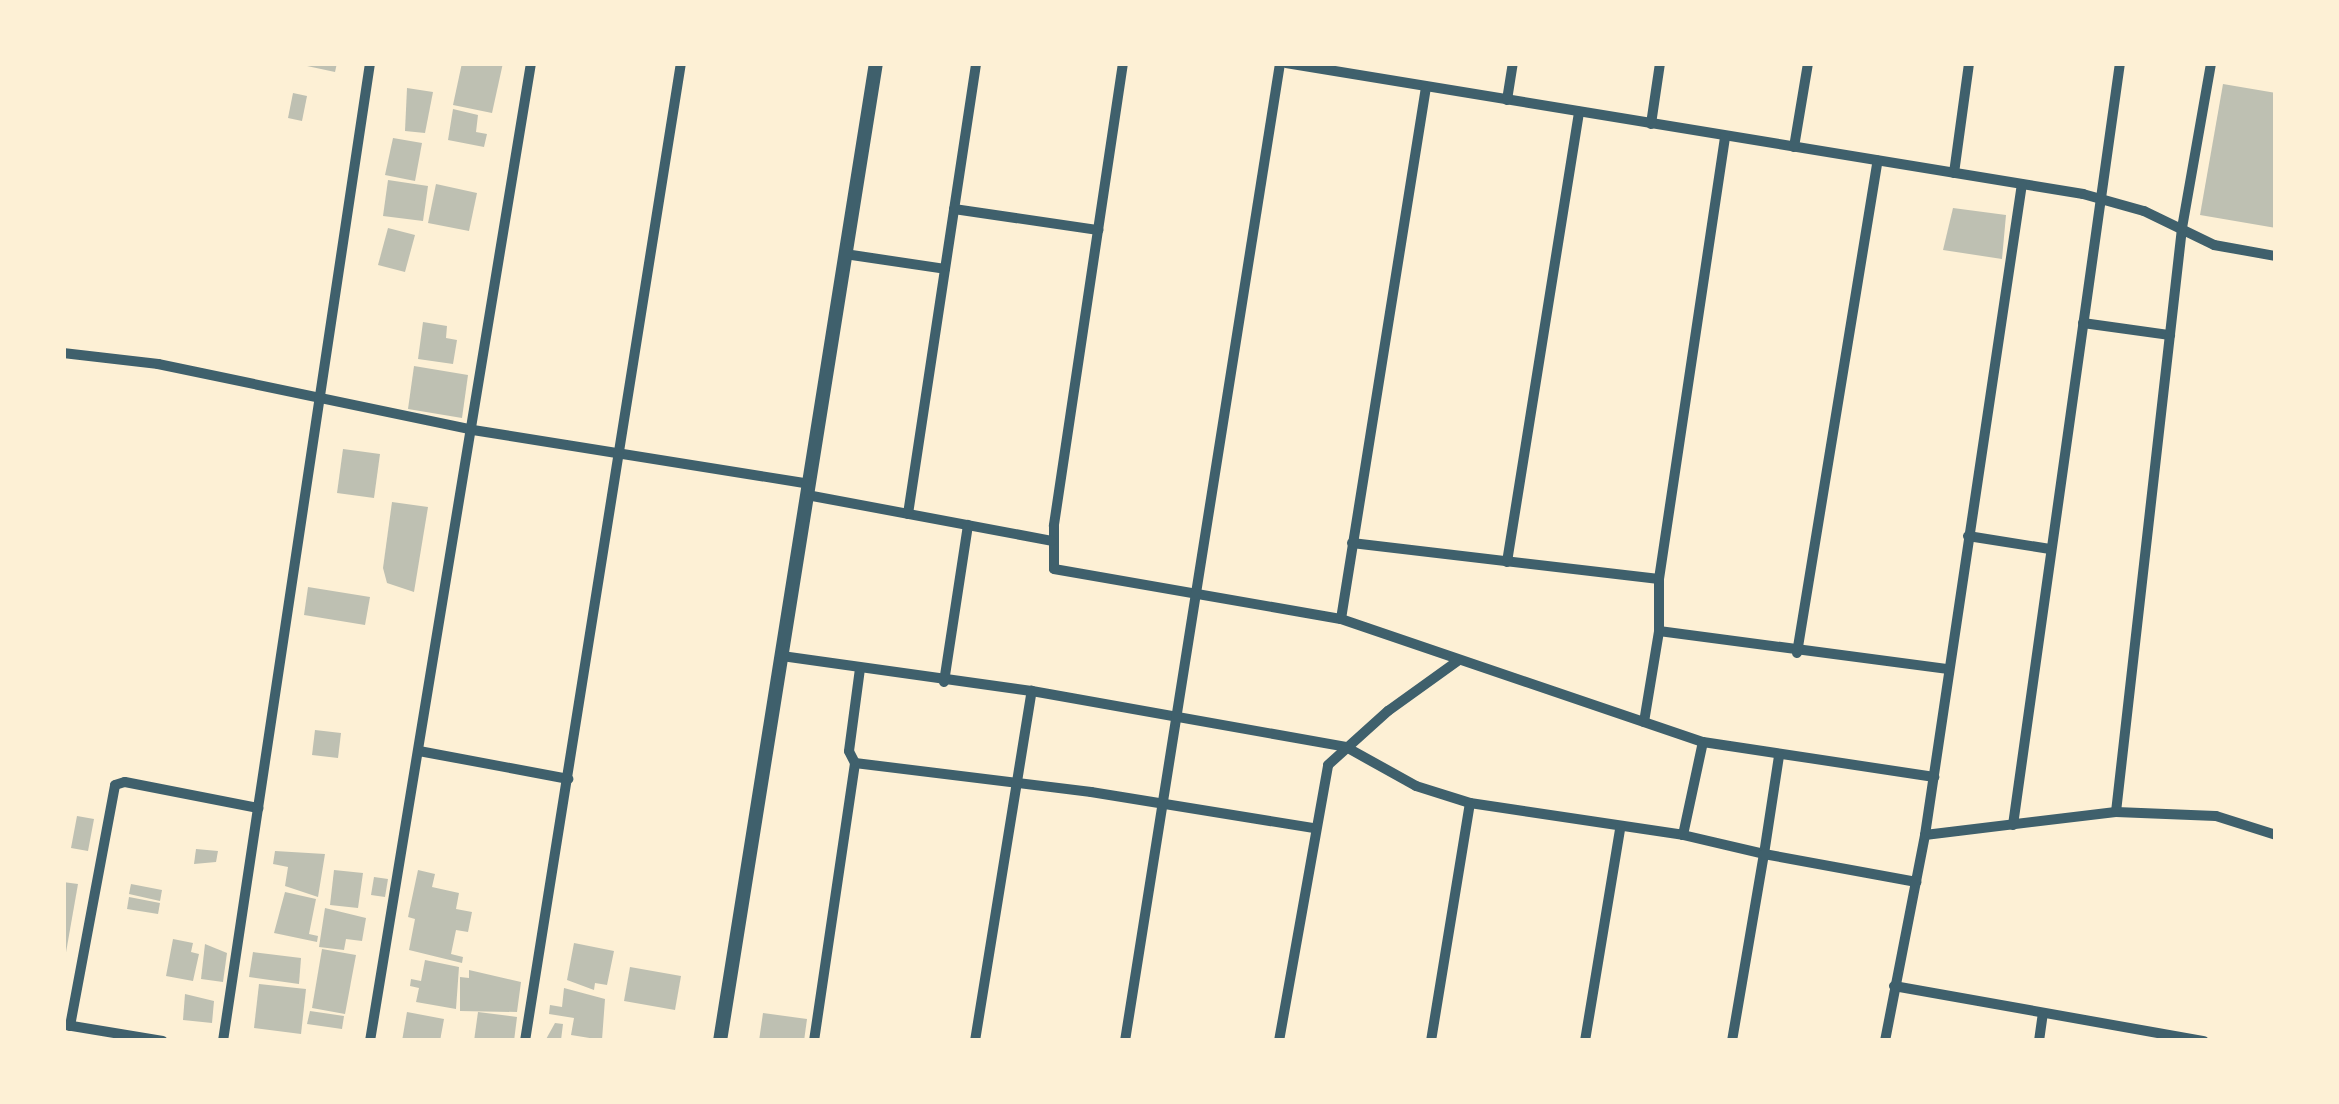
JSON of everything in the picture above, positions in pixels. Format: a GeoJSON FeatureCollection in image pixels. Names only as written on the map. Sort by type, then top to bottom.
{"type":"FeatureCollection","features":[{"type":"Feature","properties":{"kind":"street"},"geometry":{"type":"LineString","coordinates":[[224,1041],[370,63]]}},
{"type":"Feature","properties":{"kind":"street"},"geometry":{"type":"LineString","coordinates":[[370,1041],[531,63]]}},
{"type":"Feature","properties":{"kind":"street"},"geometry":{"type":"LineString","coordinates":[[525,1041],[622,455],[680,63]]}},
{"type":"Feature","properties":{"kind":"street"},"geometry":{"type":"LineString","coordinates":[[720,1041],[876,63]]}},
{"type":"Feature","properties":{"kind":"street"},"geometry":{"type":"LineString","coordinates":[[908,514],[976,63]]}},
{"type":"Feature","properties":{"kind":"street"},"geometry":{"type":"LineString","coordinates":[[1123,63],[1052,541],[1052,563],[1060,572],[1341,620],[1703,742],[1934,777]]}},
{"type":"Feature","properties":{"kind":"street"},"geometry":{"type":"LineString","coordinates":[[1125,1041],[1283,63],[1355,69],[1426,87],[2100,198],[2214,245],[2276,256]]}},
{"type":"Feature","properties":{"kind":"street"},"geometry":{"type":"LineString","coordinates":[[1507,100],[1513,63]]}},
{"type":"Feature","properties":{"kind":"street"},"geometry":{"type":"LineString","coordinates":[[1651,124],[1660,63]]}},
{"type":"Feature","properties":{"kind":"street"},"geometry":{"type":"LineString","coordinates":[[1794,147],[1808,63]]}},
{"type":"Feature","properties":{"kind":"street"},"geometry":{"type":"LineString","coordinates":[[1954,173],[1969,63]]}},
{"type":"Feature","properties":{"kind":"street"},"geometry":{"type":"LineString","coordinates":[[2013,825],[2120,63]]}},
{"type":"Feature","properties":{"kind":"street"},"geometry":{"type":"LineString","coordinates":[[2116,812],[2182,228],[2211,63]]}},
{"type":"Feature","properties":{"kind":"street"},"geometry":{"type":"LineString","coordinates":[[1341,620],[1426,87]]}},
{"type":"Feature","properties":{"kind":"street"},"geometry":{"type":"LineString","coordinates":[[1508,562],[1579,112]]}},
{"type":"Feature","properties":{"kind":"street"},"geometry":{"type":"LineString","coordinates":[[1644,722],[1660,631],[1659,579],[1724,136]]}},
{"type":"Feature","properties":{"kind":"street"},"geometry":{"type":"LineString","coordinates":[[1797,653],[1878,161]]}},
{"type":"Feature","properties":{"kind":"street"},"geometry":{"type":"LineString","coordinates":[[1885,1041],[1925,835],[2022,184]]}},
{"type":"Feature","properties":{"kind":"street"},"geometry":{"type":"LineString","coordinates":[[954,209],[1098,230]]}},
{"type":"Feature","properties":{"kind":"street"},"geometry":{"type":"LineString","coordinates":[[845,254],[945,269]]}},
{"type":"Feature","properties":{"kind":"street"},"geometry":{"type":"LineString","coordinates":[[2083,323],[2170,335]]}},
{"type":"Feature","properties":{"kind":"street"},"geometry":{"type":"LineString","coordinates":[[63,353],[158,364],[321,400],[808,490],[1052,541]]}},
{"type":"Feature","properties":{"kind":"street"},"geometry":{"type":"LineString","coordinates":[[944,682],[968,525]]}},
{"type":"Feature","properties":{"kind":"street"},"geometry":{"type":"LineString","coordinates":[[1968,536],[2050,549]]}},
{"type":"Feature","properties":{"kind":"street"},"geometry":{"type":"LineString","coordinates":[[1352,543],[1659,579]]}},
{"type":"Feature","properties":{"kind":"street"},"geometry":{"type":"LineString","coordinates":[[1660,631],[1797,653],[1947,669]]}},
{"type":"Feature","properties":{"kind":"street"},"geometry":{"type":"LineString","coordinates":[[782,656],[1178,715],[1346,747],[1416,787],[1470,803],[1683,835],[1916,882]]}},
{"type":"Feature","properties":{"kind":"street"},"geometry":{"type":"LineString","coordinates":[[1279,1041],[1328,765],[1460,660]]}},
{"type":"Feature","properties":{"kind":"street"},"geometry":{"type":"LineString","coordinates":[[814,1041],[855,763],[849,745],[860,669]]}},
{"type":"Feature","properties":{"kind":"street"},"geometry":{"type":"LineString","coordinates":[[975,1041],[1032,692]]}},
{"type":"Feature","properties":{"kind":"street"},"geometry":{"type":"LineString","coordinates":[[1683,835],[1703,742]]}},
{"type":"Feature","properties":{"kind":"street"},"geometry":{"type":"LineString","coordinates":[[419,751],[568,779]]}},
{"type":"Feature","properties":{"kind":"street"},"geometry":{"type":"LineString","coordinates":[[1732,1041],[1779,756]]}},
{"type":"Feature","properties":{"kind":"street"},"geometry":{"type":"LineString","coordinates":[[855,763],[1018,782],[1314,828]]}},
{"type":"Feature","properties":{"kind":"street"},"geometry":{"type":"LineString","coordinates":[[163,1041],[105,1037],[66,1025],[115,785],[125,782],[258,808]]}},
{"type":"Feature","properties":{"kind":"street"},"geometry":{"type":"LineString","coordinates":[[1431,1041],[1470,803]]}},
{"type":"Feature","properties":{"kind":"street"},"geometry":{"type":"LineString","coordinates":[[1925,835],[2116,812],[2216,816],[2276,835]]}},
{"type":"Feature","properties":{"kind":"street"},"geometry":{"type":"LineString","coordinates":[[1585,1041],[1620,829]]}},
{"type":"Feature","properties":{"kind":"street"},"geometry":{"type":"LineString","coordinates":[[1894,986],[2204,1041]]}},
{"type":"Feature","properties":{"kind":"street"},"geometry":{"type":"LineString","coordinates":[[2039,1041],[2043,1014]]}},
{"type":"Feature","properties":{"kind":"building"},"geometry":{"type":"Polygon","coordinates":[[[293,63],[337,63],[335,72],[293,63]]]}},
{"type":"Feature","properties":{"kind":"building"},"geometry":{"type":"Polygon","coordinates":[[[462,63],[503,63],[492,113],[453,105],[462,63]]]}},
{"type":"Feature","properties":{"kind":"building"},"geometry":{"type":"Polygon","coordinates":[[[2223,84],[2276,93],[2276,228],[2200,215],[2223,84]]]}},
{"type":"Feature","properties":{"kind":"building"},"geometry":{"type":"Polygon","coordinates":[[[407,88],[433,92],[425,133],[405,131],[407,88]]]}},
{"type":"Feature","properties":{"kind":"building"},"geometry":{"type":"Polygon","coordinates":[[[293,93],[307,96],[302,121],[288,118],[293,93]]]}},
{"type":"Feature","properties":{"kind":"building"},"geometry":{"type":"Polygon","coordinates":[[[453,109],[478,115],[476,132],[487,134],[484,147],[448,140],[453,109]]]}},
{"type":"Feature","properties":{"kind":"building"},"geometry":{"type":"Polygon","coordinates":[[[393,138],[422,143],[415,181],[385,175],[393,138]]]}},
{"type":"Feature","properties":{"kind":"building"},"geometry":{"type":"Polygon","coordinates":[[[388,180],[428,186],[423,221],[383,216],[388,180]]]}},
{"type":"Feature","properties":{"kind":"building"},"geometry":{"type":"Polygon","coordinates":[[[436,184],[477,193],[469,231],[428,223],[436,184]]]}},
{"type":"Feature","properties":{"kind":"building"},"geometry":{"type":"Polygon","coordinates":[[[1953,208],[2006,215],[2002,259],[1943,250],[1953,208]]]}},
{"type":"Feature","properties":{"kind":"building"},"geometry":{"type":"Polygon","coordinates":[[[388,228],[415,235],[405,272],[378,265],[388,228]]]}},
{"type":"Feature","properties":{"kind":"building"},"geometry":{"type":"Polygon","coordinates":[[[423,322],[447,326],[446,338],[457,340],[453,364],[418,359],[423,322]]]}},
{"type":"Feature","properties":{"kind":"building"},"geometry":{"type":"Polygon","coordinates":[[[414,366],[468,375],[462,418],[408,409],[414,366]]]}},
{"type":"Feature","properties":{"kind":"building"},"geometry":{"type":"Polygon","coordinates":[[[343,449],[380,454],[374,498],[337,493],[343,449]]]}},
{"type":"Feature","properties":{"kind":"building"},"geometry":{"type":"Polygon","coordinates":[[[392,502],[428,507],[414,592],[387,583],[383,568],[392,502]]]}},
{"type":"Feature","properties":{"kind":"building"},"geometry":{"type":"Polygon","coordinates":[[[308,587],[370,597],[365,625],[304,615],[308,587]]]}},
{"type":"Feature","properties":{"kind":"building"},"geometry":{"type":"Polygon","coordinates":[[[315,730],[341,733],[338,758],[312,755],[315,730]]]}},
{"type":"Feature","properties":{"kind":"building"},"geometry":{"type":"Polygon","coordinates":[[[77,816],[94,819],[88,851],[71,848],[77,816]]]}},
{"type":"Feature","properties":{"kind":"building"},"geometry":{"type":"Polygon","coordinates":[[[196,849],[218,851],[216,862],[194,864],[196,849]]]}},
{"type":"Feature","properties":{"kind":"building"},"geometry":{"type":"Polygon","coordinates":[[[275,851],[325,854],[318,897],[285,886],[288,867],[273,864],[275,851]]]}},
{"type":"Feature","properties":{"kind":"building"},"geometry":{"type":"Polygon","coordinates":[[[334,870],[363,873],[358,908],[330,905],[334,870]]]}},
{"type":"Feature","properties":{"kind":"building"},"geometry":{"type":"Polygon","coordinates":[[[418,870],[435,874],[432,887],[459,893],[456,909],[472,912],[468,932],[456,930],[451,954],[463,957],[462,963],[409,950],[415,919],[408,917],[418,870]]]}},
{"type":"Feature","properties":{"kind":"building"},"geometry":{"type":"Polygon","coordinates":[[[374,877],[388,879],[385,897],[371,895],[374,877]]]}},
{"type":"Feature","properties":{"kind":"building"},"geometry":{"type":"Polygon","coordinates":[[[63,882],[78,884],[65,958],[63,958],[63,882]]]}},
{"type":"Feature","properties":{"kind":"building"},"geometry":{"type":"Polygon","coordinates":[[[131,884],[162,890],[160,901],[129,894],[131,884]]]}},
{"type":"Feature","properties":{"kind":"building"},"geometry":{"type":"Polygon","coordinates":[[[285,892],[316,899],[309,934],[318,936],[317,942],[274,933],[285,892]]]}},
{"type":"Feature","properties":{"kind":"building"},"geometry":{"type":"Polygon","coordinates":[[[129,897],[160,903],[158,914],[127,909],[129,897]]]}},
{"type":"Feature","properties":{"kind":"building"},"geometry":{"type":"Polygon","coordinates":[[[325,908],[366,918],[362,941],[346,939],[344,950],[319,947],[325,908]]]}},
{"type":"Feature","properties":{"kind":"building"},"geometry":{"type":"Polygon","coordinates":[[[173,939],[193,943],[191,952],[199,954],[193,981],[166,976],[173,939]]]}},
{"type":"Feature","properties":{"kind":"building"},"geometry":{"type":"Polygon","coordinates":[[[574,943],[614,951],[607,985],[595,983],[594,990],[567,980],[574,943]]]}},
{"type":"Feature","properties":{"kind":"building"},"geometry":{"type":"Polygon","coordinates":[[[205,944],[227,953],[223,982],[201,979],[205,944]]]}},
{"type":"Feature","properties":{"kind":"building"},"geometry":{"type":"Polygon","coordinates":[[[322,949],[356,955],[345,1014],[312,1008],[322,949]]]}},
{"type":"Feature","properties":{"kind":"building"},"geometry":{"type":"Polygon","coordinates":[[[253,952],[301,958],[299,984],[249,977],[253,952]]]}},
{"type":"Feature","properties":{"kind":"building"},"geometry":{"type":"Polygon","coordinates":[[[425,960],[459,967],[456,1009],[416,1002],[419,988],[410,986],[411,979],[421,981],[425,960]]]}},
{"type":"Feature","properties":{"kind":"building"},"geometry":{"type":"Polygon","coordinates":[[[630,967],[681,976],[675,1010],[624,1001],[630,967]]]}},
{"type":"Feature","properties":{"kind":"building"},"geometry":{"type":"Polygon","coordinates":[[[469,970],[521,982],[517,1012],[460,1011],[460,977],[469,978],[469,970]]]}},
{"type":"Feature","properties":{"kind":"building"},"geometry":{"type":"Polygon","coordinates":[[[259,984],[306,989],[301,1034],[254,1028],[259,984]]]}},
{"type":"Feature","properties":{"kind":"building"},"geometry":{"type":"Polygon","coordinates":[[[564,988],[605,999],[602,1040],[571,1035],[574,1018],[549,1014],[550,1005],[562,1007],[564,988]]]}},
{"type":"Feature","properties":{"kind":"building"},"geometry":{"type":"Polygon","coordinates":[[[185,994],[214,1001],[212,1023],[183,1020],[185,994]]]}},
{"type":"Feature","properties":{"kind":"building"},"geometry":{"type":"Polygon","coordinates":[[[310,1011],[344,1016],[342,1029],[307,1024],[310,1011]]]}},
{"type":"Feature","properties":{"kind":"building"},"geometry":{"type":"Polygon","coordinates":[[[407,1012],[444,1019],[440,1041],[402,1041],[407,1012]]]}},
{"type":"Feature","properties":{"kind":"building"},"geometry":{"type":"Polygon","coordinates":[[[478,1012],[517,1017],[514,1041],[474,1041],[478,1012]]]}},
{"type":"Feature","properties":{"kind":"building"},"geometry":{"type":"Polygon","coordinates":[[[763,1013],[807,1019],[804,1041],[759,1041],[763,1013]]]}},
{"type":"Feature","properties":{"kind":"building"},"geometry":{"type":"Polygon","coordinates":[[[555,1023],[563,1024],[561,1040],[545,1041],[555,1023]]]}}]}
